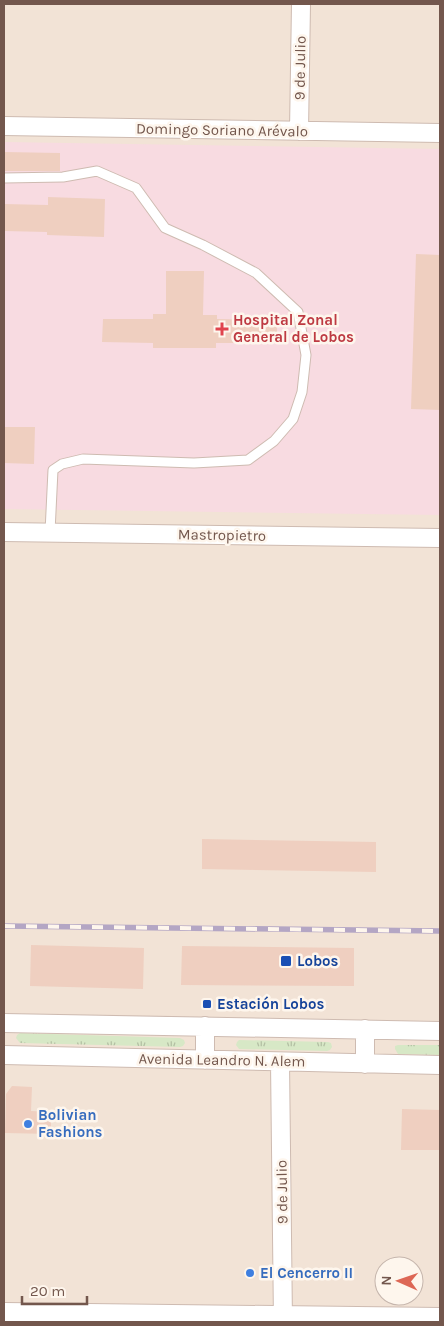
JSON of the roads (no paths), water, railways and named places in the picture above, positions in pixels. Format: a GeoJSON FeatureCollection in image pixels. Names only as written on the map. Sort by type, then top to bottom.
{"type":"FeatureCollection","features":[{"type":"Feature","properties":{"kind":"street","name":"9 de Julio"},"geometry":{"type":"LineString","coordinates":[[298,132],[301,4]]}},
{"type":"Feature","properties":{"kind":"street","name":"Domingo Soriano Arévalo"},"geometry":{"type":"LineString","coordinates":[[4,126],[440,133]]}},
{"type":"Feature","properties":{"kind":"street","name":"Mastropietro"},"geometry":{"type":"LineString","coordinates":[[4,532],[440,538]]}},
{"type":"Feature","properties":{"kind":"street"},"geometry":{"type":"LineString","coordinates":[[4,1023],[440,1030]]}},
{"type":"Feature","properties":{"kind":"street"},"geometry":{"type":"LineString","coordinates":[[205,1026],[205,1060]]}},
{"type":"Feature","properties":{"kind":"street"},"geometry":{"type":"LineString","coordinates":[[365,1029],[365,1064]]}},
{"type":"Feature","properties":{"kind":"street","name":"Avenida Leandro N. Alem"},"geometry":{"type":"LineString","coordinates":[[4,1055],[440,1065]]}},
{"type":"Feature","properties":{"kind":"street","name":"9 de Julio"},"geometry":{"type":"LineString","coordinates":[[280,1062],[283,1319]]}},
{"type":"Feature","properties":{"kind":"street"},"geometry":{"type":"LineString","coordinates":[[4,1312],[283,1319],[440,1317]]}},
{"type":"Feature","properties":{"kind":"lane"},"geometry":{"type":"LineString","coordinates":[[4,178],[63,177],[98,171],[136,188],[165,228],[256,272],[298,312],[306,355],[302,392],[293,419],[274,441],[248,460],[194,463],[83,459],[62,464],[53,470],[50,532]]}},
{"type":"Feature","properties":{"kind":"railway"},"geometry":{"type":"LineString","coordinates":[[4,926],[440,931]]}},
{"type":"Feature","properties":{"kind":"place","name":"Hospital Zonal General de Lobos"},"geometry":{"type":"Point","coordinates":[222,329]}},
{"type":"Feature","properties":{"kind":"place","name":"Lobos"},"geometry":{"type":"Point","coordinates":[286,961]}},
{"type":"Feature","properties":{"kind":"place","name":"Estación Lobos"},"geometry":{"type":"Point","coordinates":[207,1004]}},
{"type":"Feature","properties":{"kind":"place","name":"Bolivian Fashions"},"geometry":{"type":"Point","coordinates":[28,1124]}},
{"type":"Feature","properties":{"kind":"place","name":"El Cencerro II"},"geometry":{"type":"Point","coordinates":[250,1273]}}]}
